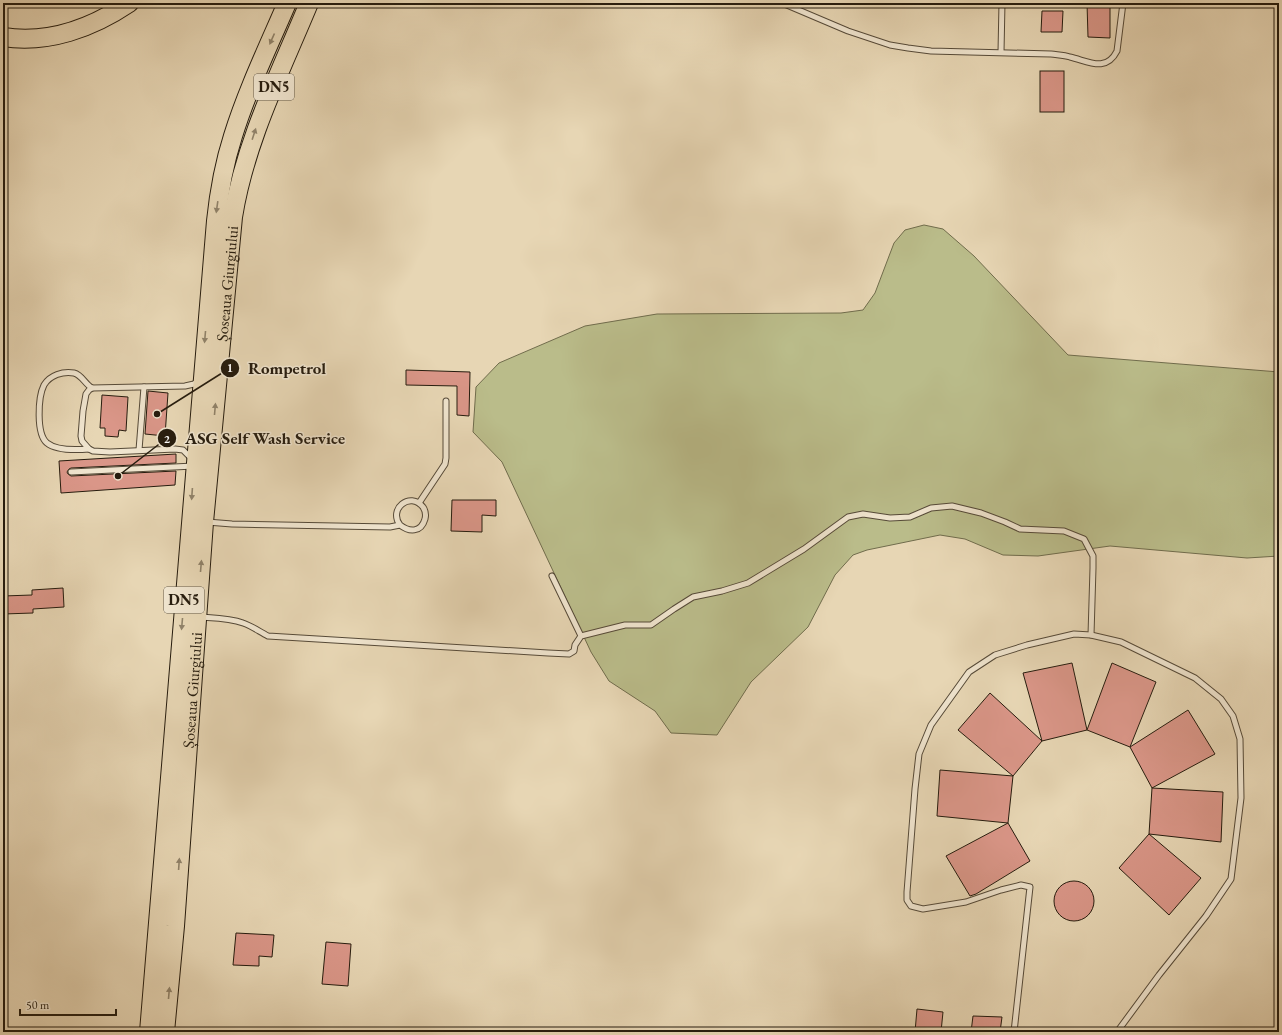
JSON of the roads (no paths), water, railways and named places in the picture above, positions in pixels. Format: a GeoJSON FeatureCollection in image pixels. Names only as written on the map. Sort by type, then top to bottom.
{"type":"FeatureCollection","features":[{"type":"Feature","properties":{"kind":"highway"},"geometry":{"type":"LineString","coordinates":[[3,37],[36,38],[67,33],[99,21],[115,13],[129,3]]}},
{"type":"Feature","properties":{"kind":"highway","name":"Șoseaua Giurgiului"},"geometry":{"type":"LineString","coordinates":[[149,1032],[216,221],[224,169],[232,137],[247,97],[288,3]]}},
{"type":"Feature","properties":{"kind":"highway","name":"Șoseaua Giurgiului"},"geometry":{"type":"LineString","coordinates":[[165,1032],[175,926],[204,522],[230,241],[236,197],[242,171],[256,128],[309,3]]}},
{"type":"Feature","properties":{"kind":"lane"},"geometry":{"type":"LineString","coordinates":[[782,3],[848,31],[890,45],[931,51],[1051,54],[1099,64],[1107,62],[1114,56],[1117,50],[1123,3]]}},
{"type":"Feature","properties":{"kind":"lane"},"geometry":{"type":"LineString","coordinates":[[1001,52],[1002,3]]}},
{"type":"Feature","properties":{"kind":"lane"},"geometry":{"type":"LineString","coordinates":[[89,449],[75,451],[56,447],[47,443],[41,436],[39,418],[41,396],[44,385],[56,374],[69,372],[76,373],[88,386],[92,388],[184,386],[194,384],[202,378]]}},
{"type":"Feature","properties":{"kind":"lane"},"geometry":{"type":"LineString","coordinates":[[140,450],[144,387]]}},
{"type":"Feature","properties":{"kind":"lane"},"geometry":{"type":"LineString","coordinates":[[71,472],[195,464],[189,455],[183,450],[175,449],[110,452],[93,451],[89,449],[82,441],[81,436],[86,394],[92,388]]}},
{"type":"Feature","properties":{"kind":"lane"},"geometry":{"type":"LineString","coordinates":[[418,503],[445,464],[446,401]]}},
{"type":"Feature","properties":{"kind":"lane"},"geometry":{"type":"LineString","coordinates":[[408,501],[418,503],[423,508],[426,516],[419,528],[406,530],[400,525],[396,518],[398,508],[403,503],[408,501]]}},
{"type":"Feature","properties":{"kind":"lane"},"geometry":{"type":"LineString","coordinates":[[197,616],[242,622],[268,636],[569,654],[574,651],[575,645],[581,636],[626,625],[651,625],[692,597],[722,591],[748,582],[804,549],[848,517],[862,514],[890,518],[910,517],[931,508],[952,506],[981,512],[1020,529],[1064,531],[1084,539],[1092,556],[1093,568],[1091,635]]}},
{"type":"Feature","properties":{"kind":"lane"},"geometry":{"type":"LineString","coordinates":[[204,522],[232,524],[390,527],[400,525]]}},
{"type":"Feature","properties":{"kind":"lane"},"geometry":{"type":"LineString","coordinates":[[552,576],[581,636]]}},
{"type":"Feature","properties":{"kind":"lane"},"geometry":{"type":"LineString","coordinates":[[1014,1032],[1030,887],[1021,885],[966,902],[924,909],[911,906],[907,900],[907,892],[919,754],[931,725],[969,672],[995,655],[1074,634],[1091,635],[1121,642],[1195,678],[1222,699],[1233,716],[1240,739],[1241,798],[1231,879],[1206,916],[1159,975],[1117,1032]]}},
{"type":"Feature","properties":{"kind":"place","name":"Rompetrol"},"geometry":{"type":"Point","coordinates":[157,414]}},
{"type":"Feature","properties":{"kind":"place","name":"ASG Self Wash Service"},"geometry":{"type":"Point","coordinates":[118,476]}}]}
